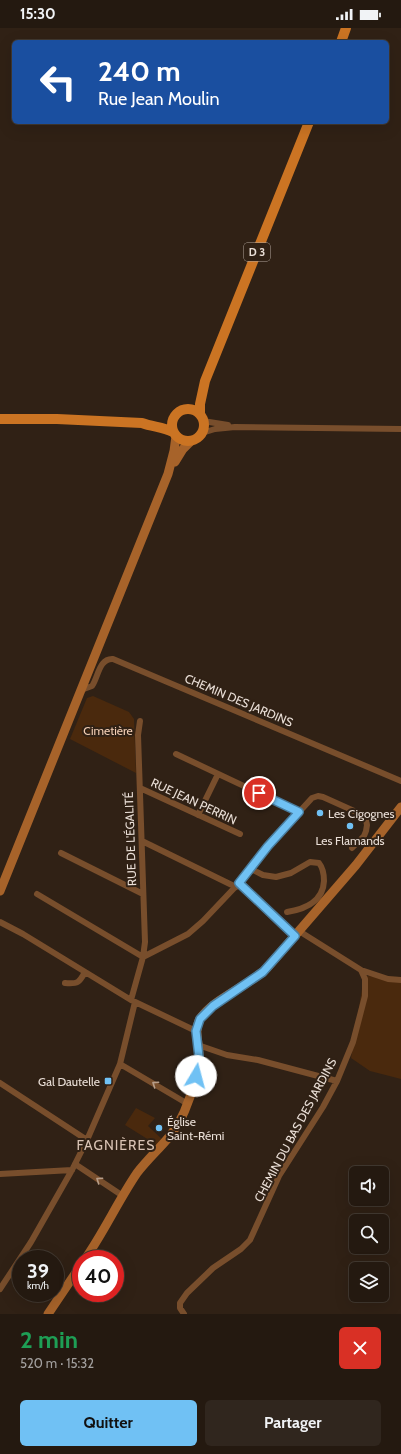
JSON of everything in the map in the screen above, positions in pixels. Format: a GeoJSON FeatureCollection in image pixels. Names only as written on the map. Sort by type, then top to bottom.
{"type":"FeatureCollection","features":[{"type":"Feature","properties":{"kind":"main road","name":"D 3"},"geometry":{"type":"LineString","coordinates":[[202,418],[200,404],[205,381],[308,124]]}},
{"type":"Feature","properties":{"kind":"main road","name":"D 3"},"geometry":{"type":"LineString","coordinates":[[185,409],[192,402],[205,381]]}},
{"type":"Feature","properties":{"kind":"main road"},"geometry":{"type":"LineString","coordinates":[[142,423],[149,426],[162,427],[180,439],[191,441],[199,437],[202,433],[202,418],[193,410],[185,409],[176,413],[172,422],[174,434]]}},
{"type":"Feature","properties":{"kind":"main road"},"geometry":{"type":"LineString","coordinates":[[0,419],[142,423],[174,417]]}},
{"type":"Feature","properties":{"kind":"street"},"geometry":{"type":"LineString","coordinates":[[202,418],[235,427]]}},
{"type":"Feature","properties":{"kind":"street"},"geometry":{"type":"LineString","coordinates":[[202,433],[215,429],[235,427],[401,429]]}},
{"type":"Feature","properties":{"kind":"street"},"geometry":{"type":"LineString","coordinates":[[168,474],[174,451],[174,434]]}},
{"type":"Feature","properties":{"kind":"street"},"geometry":{"type":"LineString","coordinates":[[0,891],[168,474],[179,454],[191,441]]}},
{"type":"Feature","properties":{"kind":"street","name":"CHEMIN DES JARDINS"},"geometry":{"type":"LineString","coordinates":[[81,690],[92,686],[104,661],[113,659],[401,780]]}},
{"type":"Feature","properties":{"kind":"street","name":"RUE DE L'ÉGALITÉ"},"geometry":{"type":"LineString","coordinates":[[0,1290],[31,1242],[72,1170],[87,1140],[120,1064],[145,942],[138,735],[140,721]]}},
{"type":"Feature","properties":{"kind":"street"},"geometry":{"type":"LineString","coordinates":[[176,754],[299,812]]}},
{"type":"Feature","properties":{"kind":"street"},"geometry":{"type":"LineString","coordinates":[[198,815],[218,774]]}},
{"type":"Feature","properties":{"kind":"street","name":"RUE JEAN PERRIN"},"geometry":{"type":"LineString","coordinates":[[140,788],[240,834]]}},
{"type":"Feature","properties":{"kind":"street"},"geometry":{"type":"LineString","coordinates":[[37,894],[143,957],[196,928],[238,885],[268,846],[312,798],[318,796],[362,815],[367,824],[366,831],[364,836],[352,848]]}},
{"type":"Feature","properties":{"kind":"street"},"geometry":{"type":"LineString","coordinates":[[91,1250],[140,1169],[171,1134],[188,1104],[196,1076],[199,1057],[196,1031],[200,1019],[208,1010],[263,972],[356,865],[401,808]]}},
{"type":"Feature","properties":{"kind":"street"},"geometry":{"type":"LineString","coordinates":[[142,841],[238,885],[297,934],[361,970],[388,979],[401,980]]}},
{"type":"Feature","properties":{"kind":"street"},"geometry":{"type":"LineString","coordinates":[[61,853],[143,894]]}},
{"type":"Feature","properties":{"kind":"street"},"geometry":{"type":"LineString","coordinates":[[251,869],[263,875],[276,877],[291,873],[310,862],[316,862],[321,865],[324,872],[324,883],[320,896],[308,906],[287,912]]}},
{"type":"Feature","properties":{"kind":"street"},"geometry":{"type":"LineString","coordinates":[[0,922],[133,1001],[196,1031]]}},
{"type":"Feature","properties":{"kind":"street","name":"CHEMIN DU BAS DES JARDINS"},"geometry":{"type":"LineString","coordinates":[[184,1314],[180,1308],[180,1303],[187,1293],[213,1268],[241,1249],[250,1240],[279,1176],[337,1081],[353,1042],[366,988],[365,979],[361,970]]}},
{"type":"Feature","properties":{"kind":"street"},"geometry":{"type":"LineString","coordinates":[[65,983],[77,983],[80,981],[85,972]]}},
{"type":"Feature","properties":{"kind":"street"},"geometry":{"type":"LineString","coordinates":[[198,1045],[227,1056],[258,1060],[337,1081]]}},
{"type":"Feature","properties":{"kind":"street"},"geometry":{"type":"LineString","coordinates":[[120,1064],[188,1104]]}},
{"type":"Feature","properties":{"kind":"street"},"geometry":{"type":"LineString","coordinates":[[0,1083],[87,1140]]}},
{"type":"Feature","properties":{"kind":"street"},"geometry":{"type":"LineString","coordinates":[[75,1164],[124,1196]]}},
{"type":"Feature","properties":{"kind":"street"},"geometry":{"type":"LineString","coordinates":[[0,1174],[72,1170]]}},
{"type":"Feature","properties":{"kind":"street"},"geometry":{"type":"LineString","coordinates":[[48,1314],[72,1278]]}},
{"type":"Feature","properties":{"kind":"green space","name":"Cimetière"},"geometry":{"type":"Polygon","coordinates":[[[93,696],[129,712],[134,719],[136,773],[70,739],[87,698],[93,696]]]}},
{"type":"Feature","properties":{"kind":"green space"},"geometry":{"type":"Polygon","coordinates":[[[364,976],[401,977],[401,1079],[370,1071],[351,1058],[364,976]]]}},
{"type":"Feature","properties":{"kind":"green space"},"geometry":{"type":"Polygon","coordinates":[[[136,1108],[155,1118],[148,1126],[163,1140],[157,1145],[125,1125],[136,1108]]]}},
{"type":"Feature","properties":{"kind":"place","name":"Les Cigognes"},"geometry":{"type":"Point","coordinates":[320,813]}},
{"type":"Feature","properties":{"kind":"place","name":"Les Flamands"},"geometry":{"type":"Point","coordinates":[350,826]}},
{"type":"Feature","properties":{"kind":"place","name":"Gal Dautelle"},"geometry":{"type":"Point","coordinates":[108,1081]}},
{"type":"Feature","properties":{"kind":"place","name":"Église Saint-Rémi"},"geometry":{"type":"Point","coordinates":[159,1128]}},
{"type":"Feature","properties":{"kind":"district","name":"FAGNIÈRES"},"geometry":{"type":"Point","coordinates":[116,1145]}},
{"type":"Feature","properties":{"kind":"route"},"geometry":{"type":"LineString","coordinates":[[196,1076],[199,1057],[196,1031],[200,1019],[213,1006],[263,972],[295,936],[239,883],[268,846],[299,812],[259,793]]}}]}
